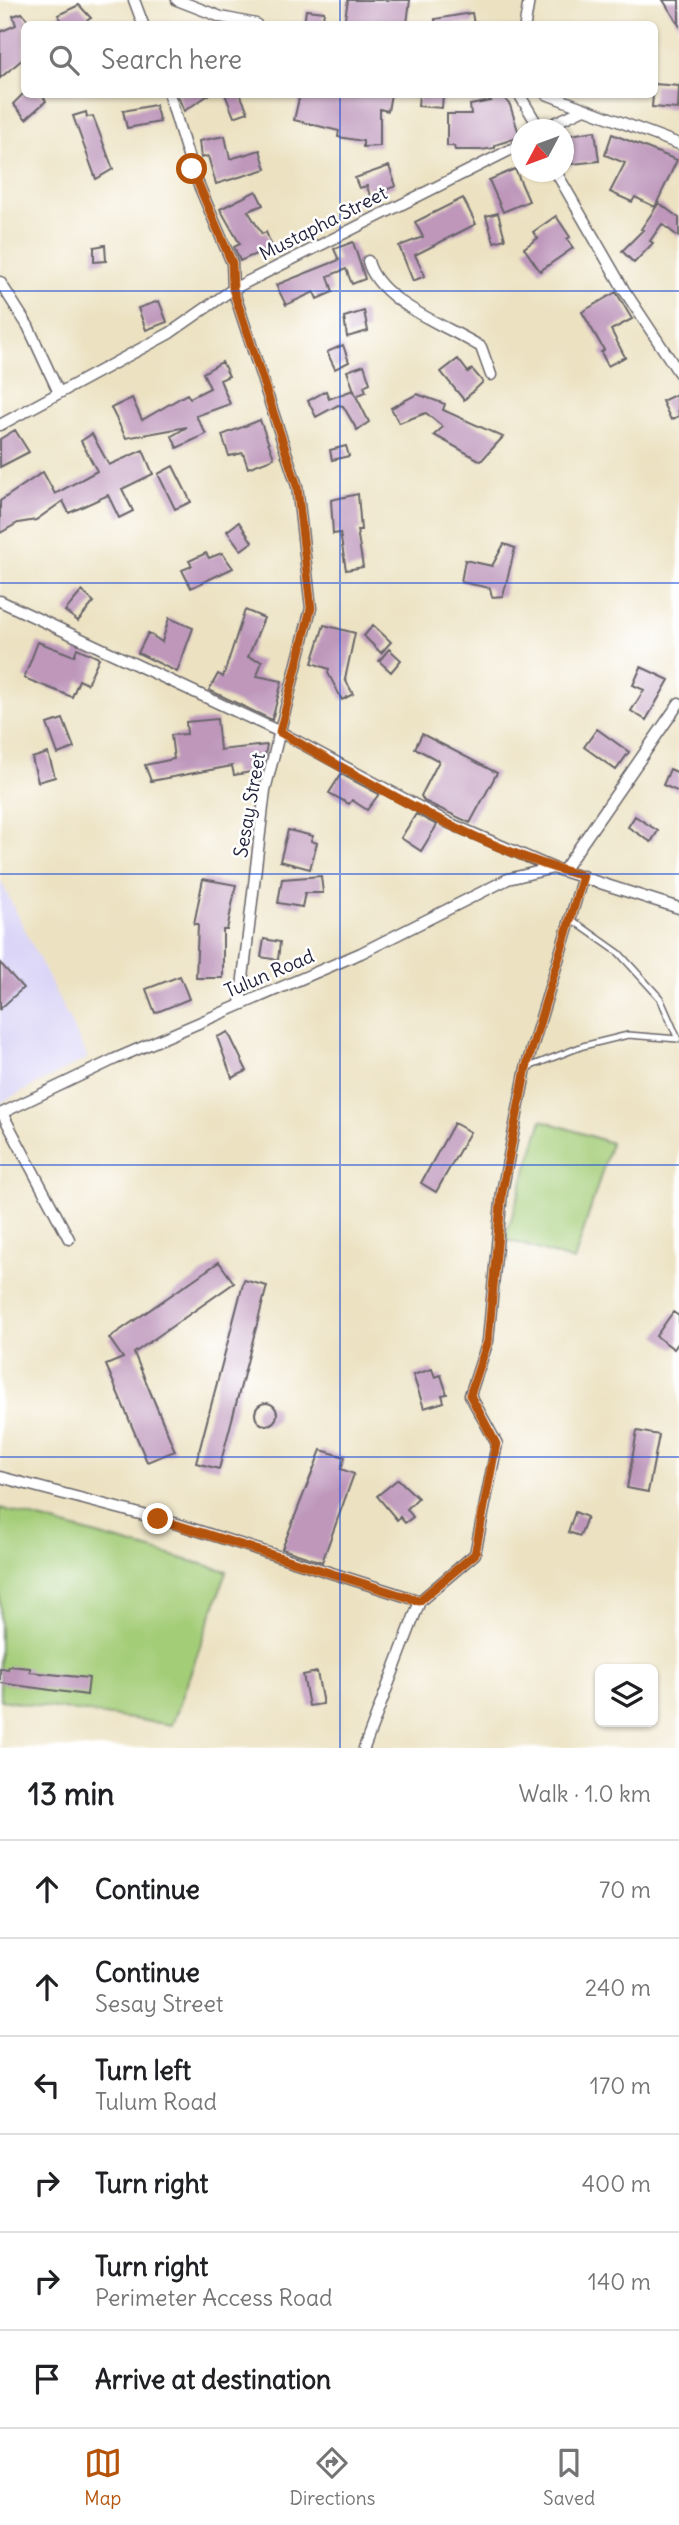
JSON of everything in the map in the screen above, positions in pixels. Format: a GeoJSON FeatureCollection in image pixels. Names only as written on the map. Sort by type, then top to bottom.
{"type":"FeatureCollection","features":[{"type":"Feature","properties":{"kind":"street"},"geometry":{"type":"LineString","coordinates":[[134,0],[143,21]]}},
{"type":"Feature","properties":{"kind":"street"},"geometry":{"type":"LineString","coordinates":[[177,0],[221,17],[241,21]]}},
{"type":"Feature","properties":{"kind":"street"},"geometry":{"type":"LineString","coordinates":[[526,21],[529,0]]}},
{"type":"Feature","properties":{"kind":"street","name":"Sesay Street"},"geometry":{"type":"LineString","coordinates":[[170,98],[192,169],[232,263],[233,289],[297,486],[311,608],[265,790],[240,1004]]}},
{"type":"Feature","properties":{"kind":"street"},"geometry":{"type":"LineString","coordinates":[[521,98],[534,119]]}},
{"type":"Feature","properties":{"kind":"street"},"geometry":{"type":"LineString","coordinates":[[556,98],[679,144]]}},
{"type":"Feature","properties":{"kind":"street"},"geometry":{"type":"LineString","coordinates":[[562,119],[584,109]]}},
{"type":"Feature","properties":{"kind":"street","name":"Mustapha Street"},"geometry":{"type":"LineString","coordinates":[[0,425],[170,333],[233,289],[511,150]]}},
{"type":"Feature","properties":{"kind":"street"},"geometry":{"type":"LineString","coordinates":[[562,182],[624,290],[679,373]]}},
{"type":"Feature","properties":{"kind":"street"},"geometry":{"type":"LineString","coordinates":[[368,261],[380,287],[414,310],[481,348],[491,375]]}},
{"type":"Feature","properties":{"kind":"street"},"geometry":{"type":"LineString","coordinates":[[0,282],[28,326],[59,393]]}},
{"type":"Feature","properties":{"kind":"street"},"geometry":{"type":"LineString","coordinates":[[0,601],[280,732],[450,823],[558,869],[679,908]]}},
{"type":"Feature","properties":{"kind":"street"},"geometry":{"type":"LineString","coordinates":[[558,869],[679,703]]}},
{"type":"Feature","properties":{"kind":"street","name":"Tulun Road"},"geometry":{"type":"LineString","coordinates":[[1,1114],[115,1059],[361,953],[508,879],[558,869]]}},
{"type":"Feature","properties":{"kind":"street"},"geometry":{"type":"LineString","coordinates":[[364,1748],[419,1601],[475,1554],[496,1444],[470,1395],[488,1341],[502,1192],[526,1068],[583,876]]}},
{"type":"Feature","properties":{"kind":"street"},"geometry":{"type":"LineString","coordinates":[[1,1114],[69,1240]]}},
{"type":"Feature","properties":{"kind":"street"},"geometry":{"type":"LineString","coordinates":[[0,1477],[174,1523],[419,1601]]}},
{"type":"Feature","properties":{"kind":"lane"},"geometry":{"type":"LineString","coordinates":[[526,1068],[583,1046],[628,1035],[678,1039],[660,998],[619,953],[570,919]]}},
{"type":"Feature","properties":{"kind":"shaded area"},"geometry":{"type":"Polygon","coordinates":[[[0,879],[88,1058],[0,1103],[0,879]]]}},
{"type":"Feature","properties":{"kind":"green space"},"geometry":{"type":"Polygon","coordinates":[[[542,1120],[611,1143],[574,1261],[505,1239],[542,1120]]]}},
{"type":"Feature","properties":{"kind":"green space"},"geometry":{"type":"Polygon","coordinates":[[[0,1508],[227,1571],[172,1725],[0,1700],[0,1508]]]}},
{"type":"Feature","properties":{"kind":"building"},"geometry":{"type":"Polygon","coordinates":[[[348,0],[410,0],[407,21],[344,21],[348,0]]]}},
{"type":"Feature","properties":{"kind":"building"},"geometry":{"type":"Polygon","coordinates":[[[663,0],[679,0],[679,25],[663,0]]]}},
{"type":"Feature","properties":{"kind":"building"},"geometry":{"type":"Polygon","coordinates":[[[79,5],[91,18],[86,21],[62,21],[58,15],[79,5]]]}},
{"type":"Feature","properties":{"kind":"building"},"geometry":{"type":"Polygon","coordinates":[[[306,10],[324,12],[322,21],[304,21],[306,10]]]}},
{"type":"Feature","properties":{"kind":"building"},"geometry":{"type":"Polygon","coordinates":[[[22,13],[29,21],[21,21],[21,60],[0,78],[0,32],[16,25],[13,16],[22,13]]]}},
{"type":"Feature","properties":{"kind":"building"},"geometry":{"type":"Polygon","coordinates":[[[472,13],[473,21],[435,21],[472,13]]]}},
{"type":"Feature","properties":{"kind":"building"},"geometry":{"type":"Polygon","coordinates":[[[658,84],[679,86],[678,109],[652,107],[653,98],[658,98],[658,84]]]}},
{"type":"Feature","properties":{"kind":"building"},"geometry":{"type":"Polygon","coordinates":[[[21,96],[44,98],[46,101],[26,119],[13,104],[21,96]]]}},
{"type":"Feature","properties":{"kind":"building"},"geometry":{"type":"Polygon","coordinates":[[[179,98],[204,98],[184,111],[179,98]]]}},
{"type":"Feature","properties":{"kind":"building"},"geometry":{"type":"Polygon","coordinates":[[[227,98],[242,98],[248,112],[234,117],[227,98]]]}},
{"type":"Feature","properties":{"kind":"building"},"geometry":{"type":"Polygon","coordinates":[[[299,98],[390,98],[388,111],[380,109],[380,146],[363,147],[363,141],[338,137],[339,131],[294,120],[299,98]]]}},
{"type":"Feature","properties":{"kind":"building"},"geometry":{"type":"Polygon","coordinates":[[[419,98],[443,98],[442,108],[418,106],[419,98]]]}},
{"type":"Feature","properties":{"kind":"building"},"geometry":{"type":"Polygon","coordinates":[[[488,98],[504,98],[510,105],[514,119],[511,119],[511,140],[495,145],[495,148],[481,150],[455,150],[454,146],[447,146],[447,114],[471,114],[470,105],[491,101],[488,98]]]}},
{"type":"Feature","properties":{"kind":"building"},"geometry":{"type":"Polygon","coordinates":[[[155,105],[160,122],[127,128],[123,111],[155,105]]]}},
{"type":"Feature","properties":{"kind":"building"},"geometry":{"type":"Polygon","coordinates":[[[86,112],[87,117],[93,116],[113,169],[96,179],[73,116],[86,112]]]}},
{"type":"Feature","properties":{"kind":"building"},"geometry":{"type":"Polygon","coordinates":[[[595,131],[599,161],[574,164],[574,134],[595,131]]]}},
{"type":"Feature","properties":{"kind":"building"},"geometry":{"type":"Polygon","coordinates":[[[612,134],[677,160],[655,207],[635,197],[632,202],[610,192],[625,163],[605,155],[612,134]]]}},
{"type":"Feature","properties":{"kind":"building"},"geometry":{"type":"Polygon","coordinates":[[[225,136],[230,159],[260,150],[266,169],[216,184],[208,156],[201,158],[199,141],[225,136]]]}},
{"type":"Feature","properties":{"kind":"building"},"geometry":{"type":"Polygon","coordinates":[[[389,166],[396,186],[370,196],[367,186],[359,188],[355,178],[389,166]]]}},
{"type":"Feature","properties":{"kind":"building"},"geometry":{"type":"Polygon","coordinates":[[[511,171],[511,182],[521,182],[529,201],[503,212],[489,180],[511,171]]]}},
{"type":"Feature","properties":{"kind":"building"},"geometry":{"type":"Polygon","coordinates":[[[256,191],[263,205],[248,211],[262,234],[266,232],[272,247],[240,261],[234,247],[240,244],[220,209],[256,191]]]}},
{"type":"Feature","properties":{"kind":"building"},"geometry":{"type":"Polygon","coordinates":[[[463,198],[476,224],[415,255],[425,276],[413,281],[399,246],[423,237],[415,222],[463,198]]]}},
{"type":"Feature","properties":{"kind":"building"},"geometry":{"type":"Polygon","coordinates":[[[659,203],[679,218],[679,237],[662,224],[650,241],[653,243],[634,263],[622,251],[643,230],[641,229],[659,203]]]}},
{"type":"Feature","properties":{"kind":"building"},"geometry":{"type":"Polygon","coordinates":[[[498,213],[505,239],[494,242],[486,216],[498,213]]]}},
{"type":"Feature","properties":{"kind":"building"},"geometry":{"type":"Polygon","coordinates":[[[556,216],[570,237],[567,239],[573,248],[540,271],[524,248],[538,238],[533,232],[556,216]]]}},
{"type":"Feature","properties":{"kind":"building"},"geometry":{"type":"Polygon","coordinates":[[[353,242],[365,279],[352,284],[346,269],[328,276],[333,292],[317,299],[314,292],[286,305],[276,285],[339,260],[334,249],[353,242]]]}},
{"type":"Feature","properties":{"kind":"building"},"geometry":{"type":"Polygon","coordinates":[[[105,245],[106,261],[94,262],[94,247],[105,245]]]}},
{"type":"Feature","properties":{"kind":"building"},"geometry":{"type":"Polygon","coordinates":[[[616,292],[632,319],[611,330],[625,357],[608,366],[601,352],[604,350],[582,312],[616,292]]]}},
{"type":"Feature","properties":{"kind":"building"},"geometry":{"type":"Polygon","coordinates":[[[159,301],[167,322],[146,330],[138,308],[159,301]]]}},
{"type":"Feature","properties":{"kind":"building"},"geometry":{"type":"Polygon","coordinates":[[[364,311],[368,331],[347,337],[344,317],[364,311]]]}},
{"type":"Feature","properties":{"kind":"building"},"geometry":{"type":"Polygon","coordinates":[[[343,345],[349,362],[335,369],[327,352],[343,345]]]}},
{"type":"Feature","properties":{"kind":"building"},"geometry":{"type":"Polygon","coordinates":[[[458,359],[468,372],[472,369],[483,382],[464,400],[441,372],[458,359]]]}},
{"type":"Feature","properties":{"kind":"building"},"geometry":{"type":"Polygon","coordinates":[[[222,362],[229,376],[220,380],[230,404],[196,416],[206,434],[177,448],[172,436],[187,427],[126,438],[111,408],[132,398],[142,420],[187,394],[190,398],[210,388],[203,373],[222,362]]]}},
{"type":"Feature","properties":{"kind":"building"},"geometry":{"type":"Polygon","coordinates":[[[364,365],[370,383],[364,386],[366,392],[356,396],[347,371],[364,365]]]}},
{"type":"Feature","properties":{"kind":"building"},"geometry":{"type":"Polygon","coordinates":[[[353,390],[369,422],[357,430],[343,406],[338,405],[316,417],[308,401],[326,391],[329,399],[353,390]]]}},
{"type":"Feature","properties":{"kind":"building"},"geometry":{"type":"Polygon","coordinates":[[[417,394],[445,404],[443,410],[503,437],[481,461],[434,435],[443,427],[426,413],[399,423],[391,408],[417,394]]]}},
{"type":"Feature","properties":{"kind":"building"},"geometry":{"type":"Polygon","coordinates":[[[677,394],[679,416],[671,420],[662,401],[677,394]]]}},
{"type":"Feature","properties":{"kind":"building"},"geometry":{"type":"Polygon","coordinates":[[[260,420],[274,458],[248,468],[243,453],[229,456],[222,435],[260,420]]]}},
{"type":"Feature","properties":{"kind":"building"},"geometry":{"type":"Polygon","coordinates":[[[15,430],[29,452],[0,467],[0,439],[15,430]]]}},
{"type":"Feature","properties":{"kind":"building"},"geometry":{"type":"Polygon","coordinates":[[[92,434],[109,465],[143,450],[153,474],[122,489],[133,511],[119,518],[108,495],[69,513],[63,501],[36,520],[18,523],[0,533],[0,501],[43,472],[55,494],[97,471],[81,441],[92,434]]]}},
{"type":"Feature","properties":{"kind":"building"},"geometry":{"type":"Polygon","coordinates":[[[346,446],[349,456],[332,460],[330,450],[346,446]]]}},
{"type":"Feature","properties":{"kind":"building"},"geometry":{"type":"Polygon","coordinates":[[[173,466],[191,502],[175,509],[158,474],[173,466]]]}},
{"type":"Feature","properties":{"kind":"building"},"geometry":{"type":"Polygon","coordinates":[[[358,494],[361,530],[357,530],[363,567],[346,570],[340,533],[333,534],[331,500],[358,494]]]}},
{"type":"Feature","properties":{"kind":"building"},"geometry":{"type":"Polygon","coordinates":[[[239,522],[252,542],[241,550],[227,531],[239,522]]]}},
{"type":"Feature","properties":{"kind":"building"},"geometry":{"type":"Polygon","coordinates":[[[504,544],[515,548],[503,596],[492,597],[490,588],[461,582],[465,560],[492,566],[504,544]]]}},
{"type":"Feature","properties":{"kind":"building"},"geometry":{"type":"Polygon","coordinates":[[[206,553],[209,558],[222,553],[233,568],[191,588],[182,570],[192,566],[189,561],[206,553]]]}},
{"type":"Feature","properties":{"kind":"building"},"geometry":{"type":"Polygon","coordinates":[[[82,591],[94,602],[78,621],[65,611],[82,591]]]}},
{"type":"Feature","properties":{"kind":"building"},"geometry":{"type":"Polygon","coordinates":[[[245,610],[264,618],[248,657],[262,661],[257,676],[282,681],[272,720],[209,690],[218,674],[223,677],[245,610]]]}},
{"type":"Feature","properties":{"kind":"building"},"geometry":{"type":"Polygon","coordinates":[[[169,618],[193,628],[177,672],[138,653],[148,633],[162,642],[169,618]]]}},
{"type":"Feature","properties":{"kind":"building"},"geometry":{"type":"Polygon","coordinates":[[[324,625],[355,633],[345,679],[353,694],[342,700],[328,673],[329,669],[312,663],[324,625]]]}},
{"type":"Feature","properties":{"kind":"building"},"geometry":{"type":"Polygon","coordinates":[[[373,625],[391,642],[381,653],[364,636],[373,625]]]}},
{"type":"Feature","properties":{"kind":"building"},"geometry":{"type":"Polygon","coordinates":[[[38,642],[74,656],[77,648],[99,658],[87,684],[79,680],[72,697],[24,678],[38,642]]]}},
{"type":"Feature","properties":{"kind":"building"},"geometry":{"type":"Polygon","coordinates":[[[389,649],[401,660],[391,672],[379,661],[389,649]]]}},
{"type":"Feature","properties":{"kind":"building"},"geometry":{"type":"Polygon","coordinates":[[[641,667],[669,680],[646,720],[631,711],[644,690],[633,685],[641,667]]]}},
{"type":"Feature","properties":{"kind":"building"},"geometry":{"type":"Polygon","coordinates":[[[63,719],[74,748],[58,754],[47,724],[63,719]]]}},
{"type":"Feature","properties":{"kind":"building"},"geometry":{"type":"Polygon","coordinates":[[[217,719],[220,750],[267,745],[262,770],[234,775],[232,766],[151,781],[145,765],[174,759],[171,735],[187,734],[186,722],[217,719]]]}},
{"type":"Feature","properties":{"kind":"building"},"geometry":{"type":"Polygon","coordinates":[[[597,729],[629,752],[616,770],[584,747],[597,729]]]}},
{"type":"Feature","properties":{"kind":"building"},"geometry":{"type":"Polygon","coordinates":[[[422,734],[497,773],[470,823],[424,801],[421,796],[439,761],[415,748],[422,734]]]}},
{"type":"Feature","properties":{"kind":"building"},"geometry":{"type":"Polygon","coordinates":[[[48,753],[55,777],[38,782],[32,758],[48,753]]]}},
{"type":"Feature","properties":{"kind":"building"},"geometry":{"type":"Polygon","coordinates":[[[670,769],[679,773],[679,792],[663,785],[670,769]]]}},
{"type":"Feature","properties":{"kind":"building"},"geometry":{"type":"Polygon","coordinates":[[[341,774],[379,794],[367,810],[352,800],[349,804],[329,793],[341,774]]]}},
{"type":"Feature","properties":{"kind":"building"},"geometry":{"type":"Polygon","coordinates":[[[416,814],[437,825],[421,851],[401,838],[416,814]]]}},
{"type":"Feature","properties":{"kind":"building"},"geometry":{"type":"Polygon","coordinates":[[[635,816],[658,831],[651,842],[628,827],[635,816]]]}},
{"type":"Feature","properties":{"kind":"building"},"geometry":{"type":"Polygon","coordinates":[[[288,830],[313,836],[311,841],[317,843],[310,869],[280,861],[288,830]]]}},
{"type":"Feature","properties":{"kind":"building"},"geometry":{"type":"Polygon","coordinates":[[[321,876],[323,893],[305,893],[302,907],[278,903],[282,879],[321,876]]]}},
{"type":"Feature","properties":{"kind":"building"},"geometry":{"type":"Polygon","coordinates":[[[203,879],[236,885],[227,930],[223,930],[223,978],[196,978],[198,924],[194,924],[203,879]]]}},
{"type":"Feature","properties":{"kind":"building"},"geometry":{"type":"Polygon","coordinates":[[[264,939],[280,942],[278,960],[261,957],[264,939]]]}},
{"type":"Feature","properties":{"kind":"building"},"geometry":{"type":"Polygon","coordinates":[[[0,963],[23,988],[0,1009],[0,963]]]}},
{"type":"Feature","properties":{"kind":"building"},"geometry":{"type":"Polygon","coordinates":[[[180,976],[189,999],[155,1013],[146,989],[180,976]]]}},
{"type":"Feature","properties":{"kind":"building"},"geometry":{"type":"Polygon","coordinates":[[[228,1032],[247,1071],[232,1078],[217,1037],[228,1032]]]}},
{"type":"Feature","properties":{"kind":"building"},"geometry":{"type":"Polygon","coordinates":[[[454,1123],[470,1132],[436,1192],[421,1183],[454,1123]]]}},
{"type":"Feature","properties":{"kind":"building"},"geometry":{"type":"Polygon","coordinates":[[[219,1262],[234,1283],[134,1353],[175,1451],[147,1462],[106,1365],[123,1358],[109,1338],[219,1262]]]}},
{"type":"Feature","properties":{"kind":"building"},"geometry":{"type":"Polygon","coordinates":[[[244,1280],[267,1286],[219,1469],[196,1463],[244,1280]]]}},
{"type":"Feature","properties":{"kind":"building"},"geometry":{"type":"Polygon","coordinates":[[[673,1312],[679,1316],[679,1342],[674,1349],[656,1336],[673,1312]]]}},
{"type":"Feature","properties":{"kind":"building"},"geometry":{"type":"Polygon","coordinates":[[[432,1369],[435,1377],[441,1375],[447,1394],[442,1395],[444,1402],[424,1408],[413,1375],[432,1369]]]}},
{"type":"Feature","properties":{"kind":"building"},"geometry":{"type":"Polygon","coordinates":[[[266,1403],[274,1406],[277,1414],[274,1422],[266,1425],[258,1422],[255,1414],[258,1406],[266,1403]]]}},
{"type":"Feature","properties":{"kind":"building"},"geometry":{"type":"Polygon","coordinates":[[[637,1431],[659,1435],[648,1492],[627,1488],[637,1431]]]}},
{"type":"Feature","properties":{"kind":"building"},"geometry":{"type":"Polygon","coordinates":[[[321,1450],[345,1457],[341,1469],[354,1474],[322,1562],[282,1549],[321,1450]]]}},
{"type":"Feature","properties":{"kind":"building"},"geometry":{"type":"Polygon","coordinates":[[[398,1479],[418,1498],[407,1509],[413,1517],[405,1523],[400,1517],[397,1520],[377,1496],[398,1479]]]}},
{"type":"Feature","properties":{"kind":"building"},"geometry":{"type":"Polygon","coordinates":[[[575,1512],[587,1517],[580,1536],[568,1532],[575,1512]]]}},
{"type":"Feature","properties":{"kind":"building"},"geometry":{"type":"Polygon","coordinates":[[[9,1666],[30,1668],[30,1672],[89,1678],[87,1695],[0,1683],[0,1668],[8,1669],[9,1666]]]}},
{"type":"Feature","properties":{"kind":"building"},"geometry":{"type":"Polygon","coordinates":[[[317,1672],[323,1704],[309,1706],[303,1675],[317,1672]]]}},
{"type":"Feature","properties":{"kind":"route"},"geometry":{"type":"LineString","coordinates":[[158,1519],[419,1601],[475,1554],[496,1444],[470,1395],[488,1341],[502,1192],[526,1068],[583,876],[553,868],[450,823],[353,774],[280,732],[311,608],[297,486],[233,289],[232,263],[192,169]]}}]}
